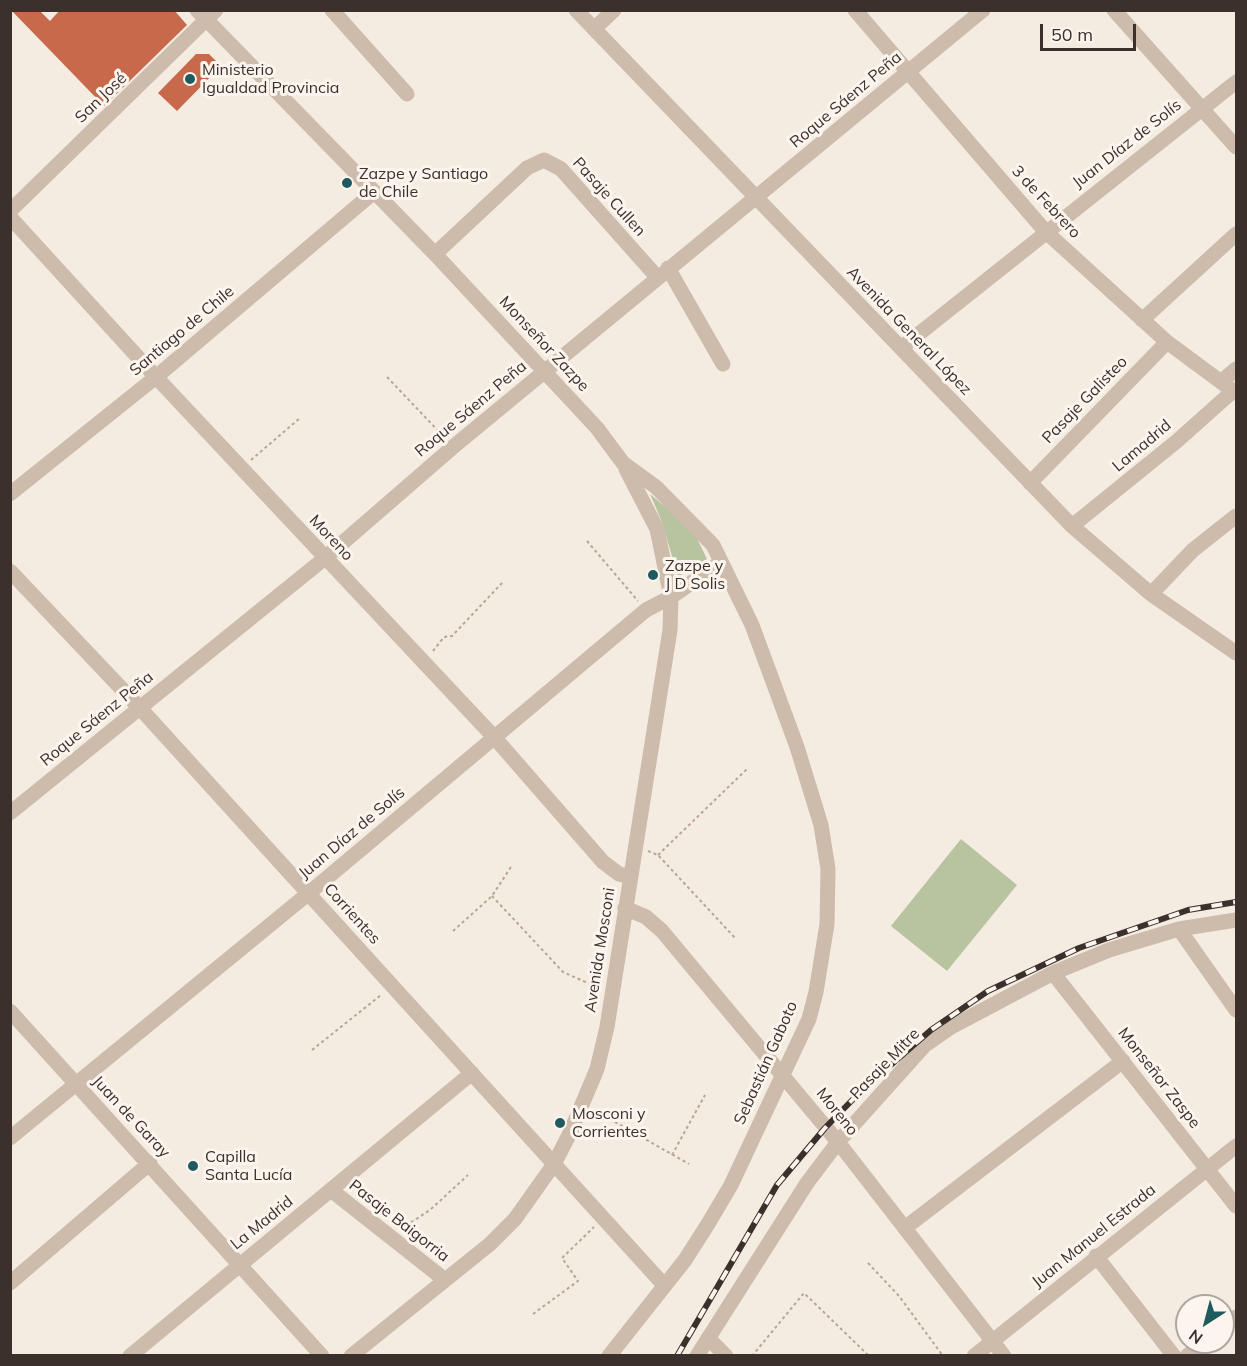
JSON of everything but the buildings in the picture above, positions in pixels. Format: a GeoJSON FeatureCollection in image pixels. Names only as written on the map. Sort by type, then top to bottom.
{"type":"FeatureCollection","features":[{"type":"Feature","properties":{"kind":"street"},"geometry":{"type":"LineString","coordinates":[[332,10],[407,94]]}},
{"type":"Feature","properties":{"kind":"street","name":"Avenida General López"},"geometry":{"type":"LineString","coordinates":[[576,10],[1072,526],[1151,594],[1235,649]]}},
{"type":"Feature","properties":{"kind":"street"},"geometry":{"type":"LineString","coordinates":[[594,29],[614,10]]}},
{"type":"Feature","properties":{"kind":"street","name":"3 de Febrero"},"geometry":{"type":"LineString","coordinates":[[855,10],[1045,231],[1167,342],[1230,388]]}},
{"type":"Feature","properties":{"kind":"street"},"geometry":{"type":"LineString","coordinates":[[1114,10],[1236,147]]}},
{"type":"Feature","properties":{"kind":"street","name":"Roque Sáenz Peña"},"geometry":{"type":"LineString","coordinates":[[10,813],[325,558],[544,371],[758,198],[982,11]]}},
{"type":"Feature","properties":{"kind":"street","name":"Monseñor Zazpe"},"geometry":{"type":"LineString","coordinates":[[206,14],[597,428],[623,463],[656,487],[712,545],[752,625],[797,747]]}},
{"type":"Feature","properties":{"kind":"street","name":"San José"},"geometry":{"type":"LineString","coordinates":[[10,211],[206,14]]}},
{"type":"Feature","properties":{"kind":"street","name":"Juan Díaz de Solís"},"geometry":{"type":"LineString","coordinates":[[900,348],[1236,81]]}},
{"type":"Feature","properties":{"kind":"street","name":"Pasaje Cullen"},"geometry":{"type":"LineString","coordinates":[[435,254],[527,168],[544,160],[561,169],[663,273],[723,364]]}},
{"type":"Feature","properties":{"kind":"street","name":"Santiago de Chile"},"geometry":{"type":"LineString","coordinates":[[10,494],[156,377],[374,192]]}},
{"type":"Feature","properties":{"kind":"street","name":"Moreno"},"geometry":{"type":"LineString","coordinates":[[10,217],[156,377],[494,737],[603,862],[619,874],[630,877]]}},
{"type":"Feature","properties":{"kind":"street"},"geometry":{"type":"LineString","coordinates":[[1142,320],[1236,234]]}},
{"type":"Feature","properties":{"kind":"street","name":"Pasaje Galisteo"},"geometry":{"type":"LineString","coordinates":[[1029,483],[1167,342]]}},
{"type":"Feature","properties":{"kind":"street","name":"Lamadrid"},"geometry":{"type":"LineString","coordinates":[[1072,526],[1177,441],[1230,388],[1236,369]]}},
{"type":"Feature","properties":{"kind":"street","name":"Avenida Mosconi"},"geometry":{"type":"LineString","coordinates":[[351,1356],[490,1244],[515,1219],[554,1164],[584,1104],[597,1069],[612,993],[666,658],[670,597],[657,529],[623,463]]}},
{"type":"Feature","properties":{"kind":"street"},"geometry":{"type":"LineString","coordinates":[[1151,594],[1193,550],[1236,516]]}},
{"type":"Feature","properties":{"kind":"street","name":"Juan Díaz de Solís"},"geometry":{"type":"LineString","coordinates":[[10,1138],[309,893],[646,610],[670,597],[721,562]]}},
{"type":"Feature","properties":{"kind":"street","name":"Corrientes"},"geometry":{"type":"LineString","coordinates":[[10,571],[139,707],[663,1284]]}},
{"type":"Feature","properties":{"kind":"street","name":"Sebastián Gaboto"},"geometry":{"type":"LineString","coordinates":[[609,1356],[663,1284],[685,1260],[725,1194],[809,1020],[827,924],[828,869],[821,825],[797,747]]}},
{"type":"Feature","properties":{"kind":"street","name":"Moreno"},"geometry":{"type":"LineString","coordinates":[[625,908],[646,916],[662,931],[838,1142],[1004,1356]]}},
{"type":"Feature","properties":{"kind":"street","name":"Pasaje Mitre"},"geometry":{"type":"LineString","coordinates":[[697,1356],[795,1202],[838,1142],[925,1045],[951,1027],[1053,973],[1142,938],[1179,929],[1236,920]]}},
{"type":"Feature","properties":{"kind":"street"},"geometry":{"type":"LineString","coordinates":[[1179,929],[1236,1010]]}},
{"type":"Feature","properties":{"kind":"street","name":"Monseñor Zaspe"},"geometry":{"type":"LineString","coordinates":[[1053,973],[1236,1206]]}},
{"type":"Feature","properties":{"kind":"street","name":"Juan de Garay"},"geometry":{"type":"LineString","coordinates":[[10,1011],[150,1163],[322,1356]]}},
{"type":"Feature","properties":{"kind":"street"},"geometry":{"type":"LineString","coordinates":[[906,1227],[1123,1061]]}},
{"type":"Feature","properties":{"kind":"street","name":"La Madrid"},"geometry":{"type":"LineString","coordinates":[[130,1356],[472,1073]]}},
{"type":"Feature","properties":{"kind":"street","name":"Juan Manuel Estrada"},"geometry":{"type":"LineString","coordinates":[[974,1356],[1236,1146]]}},
{"type":"Feature","properties":{"kind":"street"},"geometry":{"type":"LineString","coordinates":[[10,1283],[150,1163]]}},
{"type":"Feature","properties":{"kind":"street","name":"Pasaje Baigorria"},"geometry":{"type":"LineString","coordinates":[[331,1190],[445,1280]]}},
{"type":"Feature","properties":{"kind":"street"},"geometry":{"type":"LineString","coordinates":[[1096,1256],[1174,1356]]}},
{"type":"Feature","properties":{"kind":"street"},"geometry":{"type":"LineString","coordinates":[[708,1338],[726,1356]]}},
{"type":"Feature","properties":{"kind":"path"},"geometry":{"type":"LineString","coordinates":[[387,377],[453,447]]}},
{"type":"Feature","properties":{"kind":"path"},"geometry":{"type":"LineString","coordinates":[[242,468],[300,417]]}},
{"type":"Feature","properties":{"kind":"path"},"geometry":{"type":"LineString","coordinates":[[587,541],[646,610]]}},
{"type":"Feature","properties":{"kind":"path"},"geometry":{"type":"LineString","coordinates":[[424,662],[444,637],[452,636],[502,583]]}},
{"type":"Feature","properties":{"kind":"path"},"geometry":{"type":"LineString","coordinates":[[658,855],[748,768]]}},
{"type":"Feature","properties":{"kind":"path"},"geometry":{"type":"LineString","coordinates":[[634,846],[658,855],[736,939]]}},
{"type":"Feature","properties":{"kind":"path"},"geometry":{"type":"LineString","coordinates":[[453,931],[492,896],[511,867]]}},
{"type":"Feature","properties":{"kind":"path"},"geometry":{"type":"LineString","coordinates":[[492,896],[563,972],[612,993]]}},
{"type":"Feature","properties":{"kind":"path"},"geometry":{"type":"LineString","coordinates":[[312,1050],[392,985]]}},
{"type":"Feature","properties":{"kind":"path"},"geometry":{"type":"LineString","coordinates":[[672,1155],[705,1095]]}},
{"type":"Feature","properties":{"kind":"path"},"geometry":{"type":"LineString","coordinates":[[584,1104],[689,1164]]}},
{"type":"Feature","properties":{"kind":"path"},"geometry":{"type":"LineString","coordinates":[[389,1237],[430,1210],[468,1175]]}},
{"type":"Feature","properties":{"kind":"path"},"geometry":{"type":"LineString","coordinates":[[533,1314],[578,1281],[562,1258],[604,1217]]}},
{"type":"Feature","properties":{"kind":"path"},"geometry":{"type":"LineString","coordinates":[[868,1263],[899,1296],[943,1356]]}},
{"type":"Feature","properties":{"kind":"path"},"geometry":{"type":"LineString","coordinates":[[752,1356],[804,1293],[869,1356]]}},
{"type":"Feature","properties":{"kind":"green space"},"geometry":{"type":"Polygon","coordinates":[[[650,494],[693,530],[707,559],[678,577],[662,522],[650,494]]]}},
{"type":"Feature","properties":{"kind":"green space"},"geometry":{"type":"Polygon","coordinates":[[[961,839],[1017,885],[947,971],[891,926],[961,839]]]}},
{"type":"Feature","properties":{"kind":"railway"},"geometry":{"type":"LineString","coordinates":[[677,1356],[777,1185],[825,1128],[862,1090],[931,1030],[988,991],[1079,948],[1188,910],[1236,902]]}},
{"type":"Feature","properties":{"kind":"place","name":"Ministerio Igualdad Provincia"},"geometry":{"type":"Point","coordinates":[190,79]}},
{"type":"Feature","properties":{"kind":"place","name":"Zazpe y Santiago de Chile"},"geometry":{"type":"Point","coordinates":[347,183]}},
{"type":"Feature","properties":{"kind":"place","name":"Zazpe y J D Solis"},"geometry":{"type":"Point","coordinates":[653,575]}},
{"type":"Feature","properties":{"kind":"place","name":"Mosconi y Corrientes"},"geometry":{"type":"Point","coordinates":[560,1123]}},
{"type":"Feature","properties":{"kind":"place","name":"Capilla Santa Lucía"},"geometry":{"type":"Point","coordinates":[193,1166]}}]}
